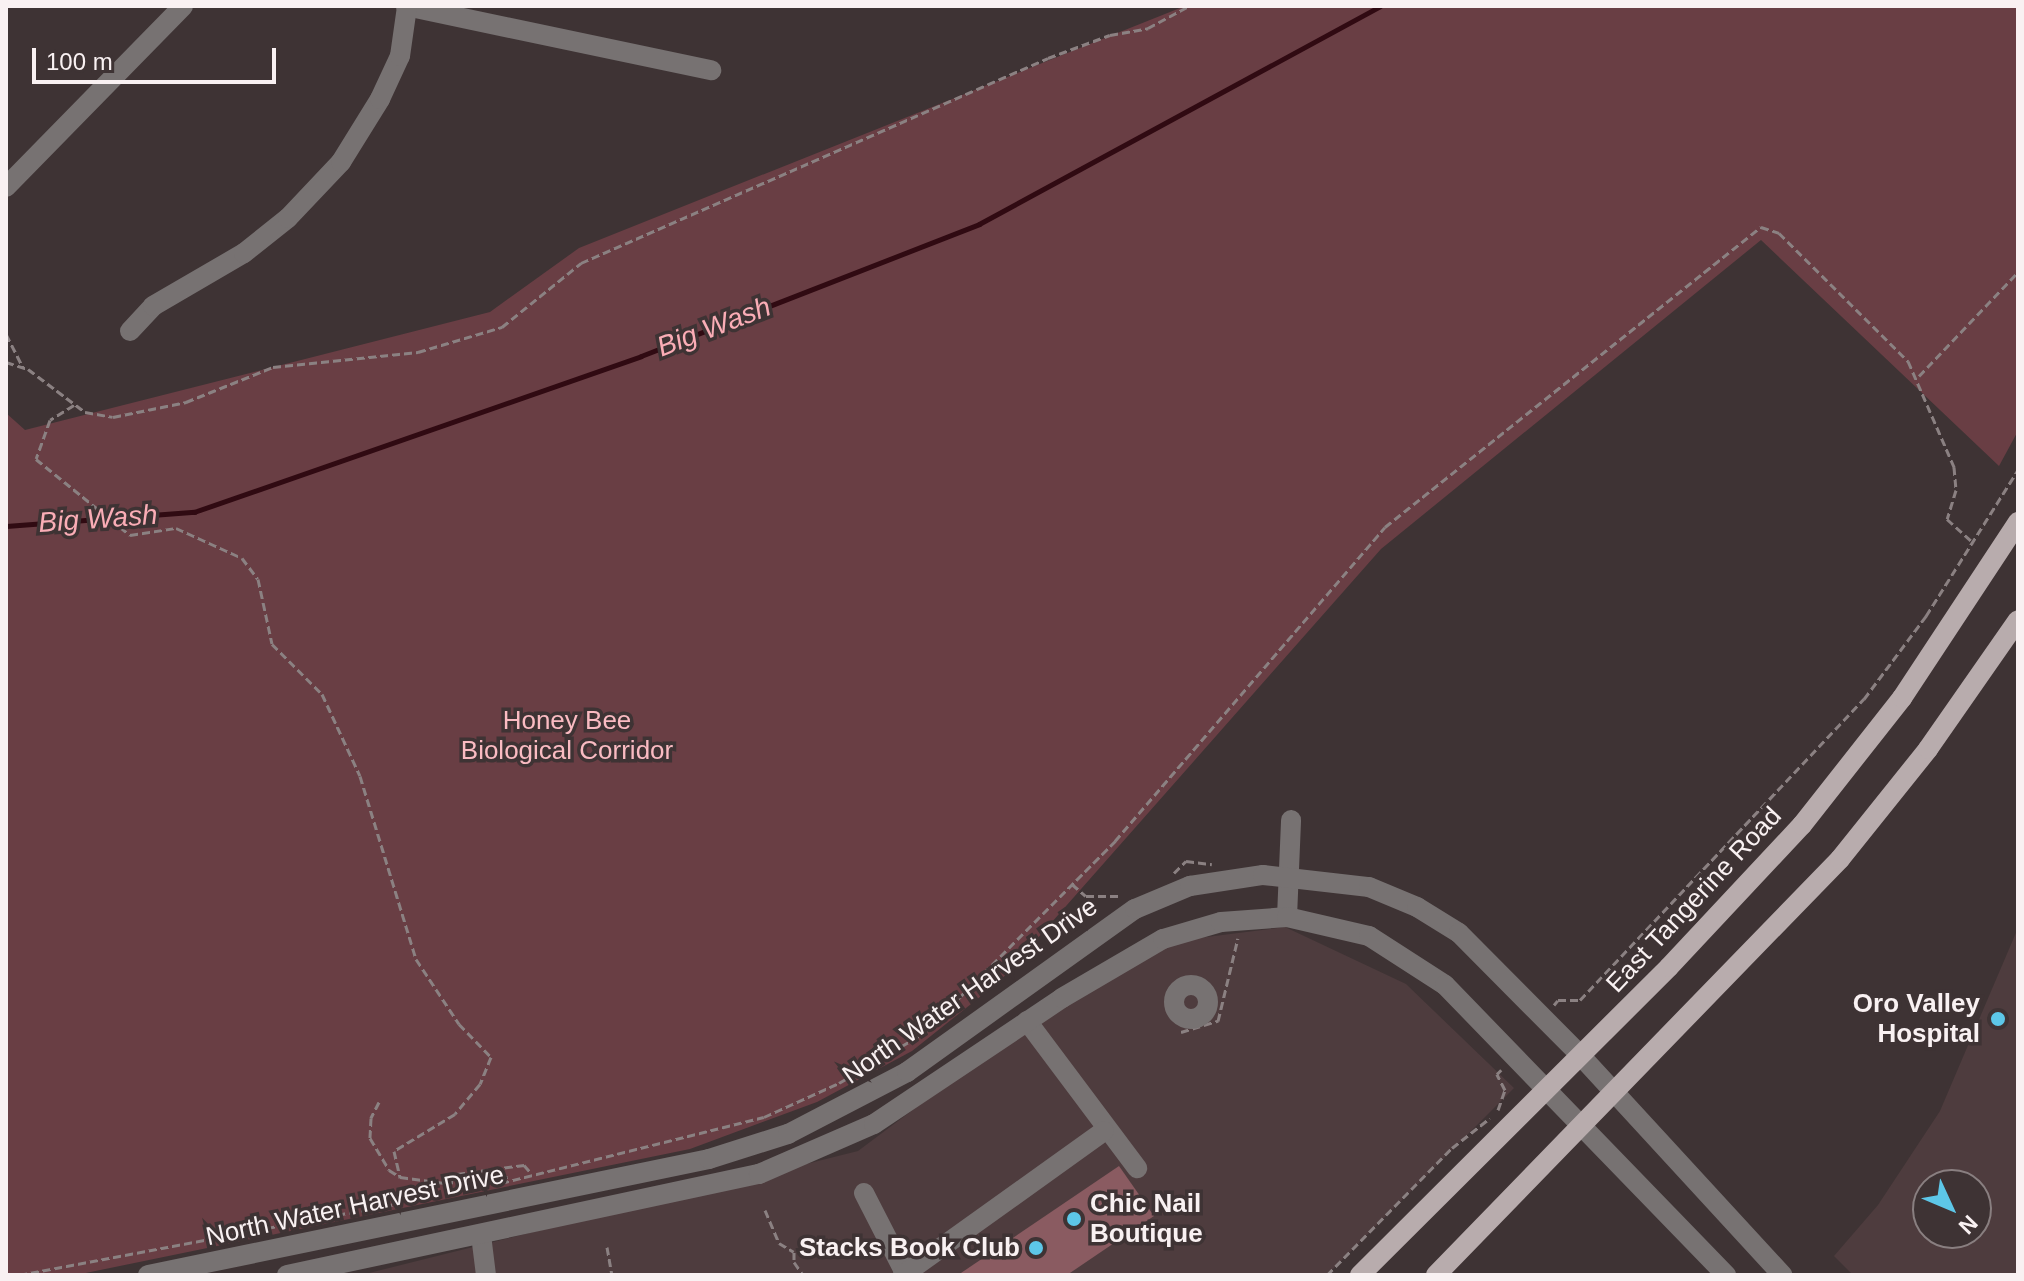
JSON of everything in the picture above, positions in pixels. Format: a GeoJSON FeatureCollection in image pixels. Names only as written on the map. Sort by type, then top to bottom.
{"type":"FeatureCollection","features":[{"type":"Feature","properties":{"kind":"main road","name":"East Tangerine Road"},"geometry":{"type":"LineString","coordinates":[[1360,1275],[1580,1055],[1802,825],[1902,698],[2018,522]]}},
{"type":"Feature","properties":{"kind":"main road"},"geometry":{"type":"LineString","coordinates":[[1436,1275],[1840,859],[1928,749],[2018,620]]}},
{"type":"Feature","properties":{"kind":"street"},"geometry":{"type":"LineString","coordinates":[[6,187],[183,6]]}},
{"type":"Feature","properties":{"kind":"street"},"geometry":{"type":"LineString","coordinates":[[130,331],[153,306],[244,253],[288,218],[341,162],[400,56],[407,7],[711,70]]}},
{"type":"Feature","properties":{"kind":"street"},"geometry":{"type":"LineString","coordinates":[[1287,917],[1291,820]]}},
{"type":"Feature","properties":{"kind":"street","name":"North Water Harvest Drive"},"geometry":{"type":"LineString","coordinates":[[148,1275],[751,1147],[828,1117],[907,1072],[1135,909],[1215,880],[1291,875],[1369,887],[1428,913],[1480,950],[1782,1275]]}},
{"type":"Feature","properties":{"kind":"street","name":"North Water Harvest Drive"},"geometry":{"type":"LineString","coordinates":[[287,1275],[724,1184],[792,1162],[908,1104],[1027,1021],[1163,939],[1243,918],[1287,917],[1345,928],[1395,949],[1445,985],[1584,1123],[1726,1275]]}},
{"type":"Feature","properties":{"kind":"street"},"geometry":{"type":"LineString","coordinates":[[1027,1021],[1104,1131],[1137,1168]]}},
{"type":"Feature","properties":{"kind":"street"},"geometry":{"type":"LineString","coordinates":[[864,1193],[905,1275],[1104,1131]]}},
{"type":"Feature","properties":{"kind":"street"},"geometry":{"type":"LineString","coordinates":[[481,1235],[486,1275]]}},
{"type":"Feature","properties":{"kind":"path"},"geometry":{"type":"LineString","coordinates":[[6,362],[23,367],[74,405],[113,417],[186,402],[273,367],[418,352],[502,327],[581,263],[1048,58],[1110,35],[1148,28],[1189,6]]}},
{"type":"Feature","properties":{"kind":"path"},"geometry":{"type":"LineString","coordinates":[[379,1102],[371,1118],[370,1138],[389,1170],[400,1177],[450,1182],[512,1177],[764,1117],[849,1078],[924,1033],[1125,830],[1385,527],[1761,227],[1779,233],[1918,377],[1954,467],[1956,490],[1947,519],[1974,543]]}},
{"type":"Feature","properties":{"kind":"path"},"geometry":{"type":"LineString","coordinates":[[1918,377],[2018,272]]}},
{"type":"Feature","properties":{"kind":"path"},"geometry":{"type":"LineString","coordinates":[[6,334],[23,367]]}},
{"type":"Feature","properties":{"kind":"path"},"geometry":{"type":"LineString","coordinates":[[74,405],[50,420],[36,459],[130,535],[176,528],[242,558],[258,579],[272,644],[322,694],[360,776],[416,959],[459,1024],[491,1057],[480,1084],[455,1114],[394,1151],[400,1177]]}},
{"type":"Feature","properties":{"kind":"path"},"geometry":{"type":"LineString","coordinates":[[1544,1016],[1558,1000],[1580,1000],[1720,848],[1784,790],[1882,677],[1974,543],[2018,470]]}},
{"type":"Feature","properties":{"kind":"path"},"geometry":{"type":"LineString","coordinates":[[1195,1028],[1218,1021],[1243,918]]}},
{"type":"Feature","properties":{"kind":"path"},"geometry":{"type":"LineString","coordinates":[[1327,1275],[1452,1148],[1495,1114],[1505,1090],[1497,1074],[1515,1052]]}},
{"type":"Feature","properties":{"kind":"path"},"geometry":{"type":"LineString","coordinates":[[450,1182],[457,1174],[524,1165],[531,1173]]}},
{"type":"Feature","properties":{"kind":"path"},"geometry":{"type":"LineString","coordinates":[[492,1188],[512,1177]]}},
{"type":"Feature","properties":{"kind":"path"},"geometry":{"type":"LineString","coordinates":[[19,1275],[409,1201]]}},
{"type":"Feature","properties":{"kind":"path"},"geometry":{"type":"LineString","coordinates":[[765,1210],[779,1243],[794,1252],[803,1275]]}},
{"type":"Feature","properties":{"kind":"path"},"geometry":{"type":"LineString","coordinates":[[607,1247],[612,1275]]}},
{"type":"Feature","properties":{"kind":"shaded area"},"geometry":{"type":"Polygon","coordinates":[[[1285,927],[1406,984],[1514,1088],[1327,1275],[361,1275],[858,1151],[1030,1022],[1175,941],[1285,927]]]}},
{"type":"Feature","properties":{"kind":"shaded area","name":"Oro Valley Hospital"},"geometry":{"type":"Polygon","coordinates":[[[2018,928],[2018,1275],[1853,1275],[1834,1256],[1878,1205],[1940,1111],[2018,928]]]}},
{"type":"Feature","properties":{"kind":"green space","name":"Honey Bee Biological Corridor"},"geometry":{"type":"Polygon","coordinates":[[[1185,6],[2018,6],[2018,431],[1999,466],[1761,240],[1381,549],[1000,981],[912,1051],[817,1102],[690,1149],[76,1275],[6,1275],[6,413],[25,430],[490,312],[579,248],[1185,6]]]}},
{"type":"Feature","properties":{"kind":"building"},"geometry":{"type":"Polygon","coordinates":[[[1119,1166],[1154,1216],[1067,1275],[958,1275],[1119,1166]]]}},
{"type":"Feature","properties":{"kind":"waterway","name":"Big Wash"},"geometry":{"type":"LineString","coordinates":[[6,526],[194,512],[641,356],[979,224],[1380,6]]}},
{"type":"Feature","properties":{"kind":"place","name":"Oro Valley Hospital"},"geometry":{"type":"Point","coordinates":[1998,1019]}},
{"type":"Feature","properties":{"kind":"place","name":"Chic Nail Boutique"},"geometry":{"type":"Point","coordinates":[1074,1219]}},
{"type":"Feature","properties":{"kind":"place","name":"Stacks Book Club"},"geometry":{"type":"Point","coordinates":[1036,1248]}}]}
